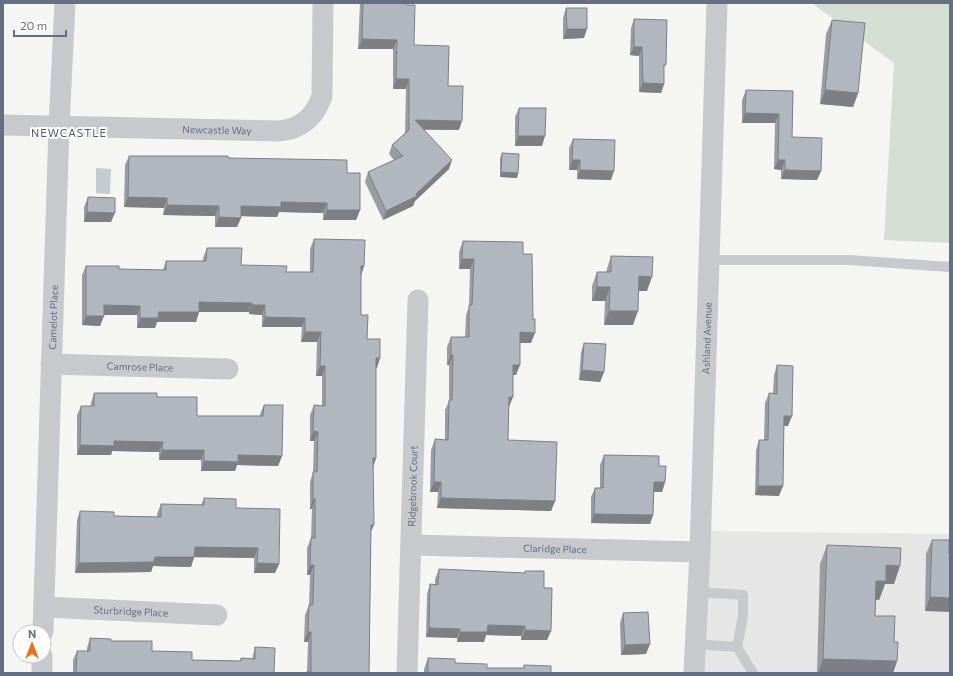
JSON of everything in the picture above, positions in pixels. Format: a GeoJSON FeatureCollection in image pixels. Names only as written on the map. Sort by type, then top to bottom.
{"type":"FeatureCollection","features":[{"type":"Feature","properties":{"kind":"street","name":"Camelot Place"},"geometry":{"type":"LineString","coordinates":[[43,624],[59,126],[65,3]]}},
{"type":"Feature","properties":{"kind":"street","name":"Newcastle Way"},"geometry":{"type":"LineString","coordinates":[[3,125],[279,131],[298,127],[309,119],[317,108],[322,96],[323,3]]}},
{"type":"Feature","properties":{"kind":"street","name":"Ashland Avenue"},"geometry":{"type":"LineString","coordinates":[[694,673],[700,552],[717,3]]}},
{"type":"Feature","properties":{"kind":"street","name":"Ridgebrook Court"},"geometry":{"type":"LineString","coordinates":[[407,673],[418,300]]}},
{"type":"Feature","properties":{"kind":"street","name":"Camrose Place"},"geometry":{"type":"LineString","coordinates":[[51,364],[228,369]]}},
{"type":"Feature","properties":{"kind":"street","name":"Claridge Place"},"geometry":{"type":"LineString","coordinates":[[411,545],[700,552]]}},
{"type":"Feature","properties":{"kind":"street","name":"Sturbridge Place"},"geometry":{"type":"LineString","coordinates":[[44,607],[217,615]]}},
{"type":"Feature","properties":{"kind":"lane"},"geometry":{"type":"LineString","coordinates":[[709,260],[849,260],[950,267]]}},
{"type":"Feature","properties":{"kind":"lane"},"geometry":{"type":"LineString","coordinates":[[698,592],[743,595],[743,616],[737,647],[753,673]]}},
{"type":"Feature","properties":{"kind":"lane"},"geometry":{"type":"LineString","coordinates":[[695,644],[737,647]]}},
{"type":"Feature","properties":{"kind":"shaded area"},"geometry":{"type":"Polygon","coordinates":[[[801,3],[950,3],[950,243],[884,240],[894,63],[813,4],[801,3]]]}},
{"type":"Feature","properties":{"kind":"shaded area"},"geometry":{"type":"Polygon","coordinates":[[[96,168],[111,169],[110,194],[96,193],[96,168]]]}},
{"type":"Feature","properties":{"kind":"shaded area"},"geometry":{"type":"Polygon","coordinates":[[[709,531],[950,534],[950,673],[703,673],[709,531]]]}},
{"type":"Feature","properties":{"kind":"building"},"geometry":{"type":"Polygon","coordinates":[[[363,3],[406,3],[406,5],[415,5],[414,45],[449,46],[448,86],[463,86],[462,121],[415,120],[452,160],[416,194],[417,196],[386,211],[368,172],[403,156],[392,145],[409,130],[409,79],[396,79],[397,40],[362,39],[363,3]]]}},
{"type":"Feature","properties":{"kind":"building"},"geometry":{"type":"Polygon","coordinates":[[[566,8],[587,8],[587,29],[567,29],[566,8]]]}},
{"type":"Feature","properties":{"kind":"building"},"geometry":{"type":"Polygon","coordinates":[[[634,19],[667,20],[664,84],[643,83],[642,47],[634,47],[634,19]]]}},
{"type":"Feature","properties":{"kind":"building"},"geometry":{"type":"Polygon","coordinates":[[[832,20],[865,23],[858,93],[825,90],[832,20]]]}},
{"type":"Feature","properties":{"kind":"building"},"geometry":{"type":"Polygon","coordinates":[[[746,90],[793,91],[792,137],[822,138],[821,171],[785,170],[785,160],[778,160],[779,114],[745,113],[746,90]]]}},
{"type":"Feature","properties":{"kind":"building"},"geometry":{"type":"Polygon","coordinates":[[[519,108],[546,108],[545,136],[518,136],[519,108]]]}},
{"type":"Feature","properties":{"kind":"building"},"geometry":{"type":"Polygon","coordinates":[[[573,139],[615,140],[614,171],[580,170],[580,160],[572,160],[573,139]]]}},
{"type":"Feature","properties":{"kind":"building"},"geometry":{"type":"Polygon","coordinates":[[[502,153],[519,154],[518,173],[501,172],[502,153]]]}},
{"type":"Feature","properties":{"kind":"building"},"geometry":{"type":"Polygon","coordinates":[[[129,156],[228,156],[228,158],[347,160],[347,173],[360,173],[360,210],[327,210],[327,203],[281,202],[281,207],[241,206],[241,218],[219,217],[219,206],[167,205],[167,198],[128,197],[129,156]]]}},
{"type":"Feature","properties":{"kind":"building"},"geometry":{"type":"Polygon","coordinates":[[[88,197],[115,198],[115,213],[87,212],[88,197]]]}},
{"type":"Feature","properties":{"kind":"building"},"geometry":{"type":"Polygon","coordinates":[[[314,239],[365,240],[364,266],[361,266],[361,315],[368,315],[367,339],[380,339],[380,358],[376,358],[376,458],[373,458],[374,525],[371,525],[369,673],[306,673],[311,672],[311,632],[308,632],[309,605],[313,605],[314,565],[310,565],[311,538],[315,538],[313,472],[317,472],[318,432],[313,431],[314,405],[325,406],[325,366],[320,366],[321,332],[305,332],[305,318],[265,317],[265,305],[252,305],[252,303],[199,302],[199,312],[159,312],[158,318],[140,318],[140,306],[104,305],[104,316],[86,316],[86,266],[119,266],[119,269],[166,270],[166,261],[206,261],[207,248],[242,248],[241,265],[287,266],[286,272],[313,272],[314,239]]]}},
{"type":"Feature","properties":{"kind":"building"},"geometry":{"type":"Polygon","coordinates":[[[463,241],[523,242],[523,254],[532,254],[533,319],[535,319],[535,333],[520,332],[520,365],[513,365],[513,397],[509,397],[508,440],[557,442],[555,501],[441,498],[441,482],[434,482],[435,439],[448,440],[449,400],[452,400],[453,355],[451,355],[451,337],[469,337],[469,305],[472,305],[474,259],[462,259],[463,241]]]}},
{"type":"Feature","properties":{"kind":"building"},"geometry":{"type":"Polygon","coordinates":[[[611,256],[653,257],[652,277],[639,276],[638,311],[609,311],[610,287],[597,287],[597,272],[611,272],[611,256]]]}},
{"type":"Feature","properties":{"kind":"building"},"geometry":{"type":"Polygon","coordinates":[[[584,343],[606,344],[604,372],[582,370],[584,343]]]}},
{"type":"Feature","properties":{"kind":"building"},"geometry":{"type":"Polygon","coordinates":[[[777,365],[793,366],[792,416],[784,416],[783,486],[758,486],[759,440],[768,440],[769,393],[777,394],[777,365]]]}},
{"type":"Feature","properties":{"kind":"building"},"geometry":{"type":"Polygon","coordinates":[[[94,393],[157,393],[157,397],[197,397],[197,416],[263,416],[264,405],[283,405],[282,456],[238,455],[238,462],[204,461],[204,450],[162,450],[163,442],[114,441],[114,446],[80,445],[81,406],[94,406],[94,393]]]}},
{"type":"Feature","properties":{"kind":"building"},"geometry":{"type":"Polygon","coordinates":[[[604,455],[659,456],[659,466],[666,466],[665,482],[654,482],[653,515],[594,514],[595,488],[603,488],[604,455]]]}},
{"type":"Feature","properties":{"kind":"building"},"geometry":{"type":"Polygon","coordinates":[[[204,498],[236,499],[236,508],[280,509],[279,564],[257,563],[258,548],[195,547],[194,557],[155,557],[154,562],[79,563],[80,511],[114,512],[114,516],[161,517],[161,504],[204,505],[204,498]]]}},
{"type":"Feature","properties":{"kind":"building"},"geometry":{"type":"Polygon","coordinates":[[[932,540],[949,540],[950,598],[930,597],[932,540]]]}},
{"type":"Feature","properties":{"kind":"building"},"geometry":{"type":"Polygon","coordinates":[[[827,545],[901,548],[900,566],[886,565],[886,581],[876,581],[875,616],[895,616],[894,642],[898,642],[897,661],[823,659],[827,545]]]}},
{"type":"Feature","properties":{"kind":"building"},"geometry":{"type":"Polygon","coordinates":[[[439,569],[525,573],[525,571],[544,571],[544,588],[552,588],[551,631],[525,630],[525,626],[488,625],[487,632],[460,632],[460,629],[429,628],[430,584],[438,585],[439,569]]]}},
{"type":"Feature","properties":{"kind":"building"},"geometry":{"type":"Polygon","coordinates":[[[648,612],[650,644],[625,645],[623,613],[648,612]]]}},
{"type":"Feature","properties":{"kind":"building"},"geometry":{"type":"Polygon","coordinates":[[[90,638],[111,639],[111,641],[152,641],[152,651],[192,652],[192,660],[241,661],[241,658],[255,659],[255,647],[275,648],[274,673],[76,673],[77,651],[90,651],[90,638]]]}},
{"type":"Feature","properties":{"kind":"building"},"geometry":{"type":"Polygon","coordinates":[[[428,658],[455,659],[455,663],[487,664],[487,668],[524,668],[524,665],[551,666],[551,673],[428,673],[428,658]]]}},
{"type":"Feature","properties":{"kind":"district","name":"NEWCASTLE"},"geometry":{"type":"Point","coordinates":[69,132]}}]}
